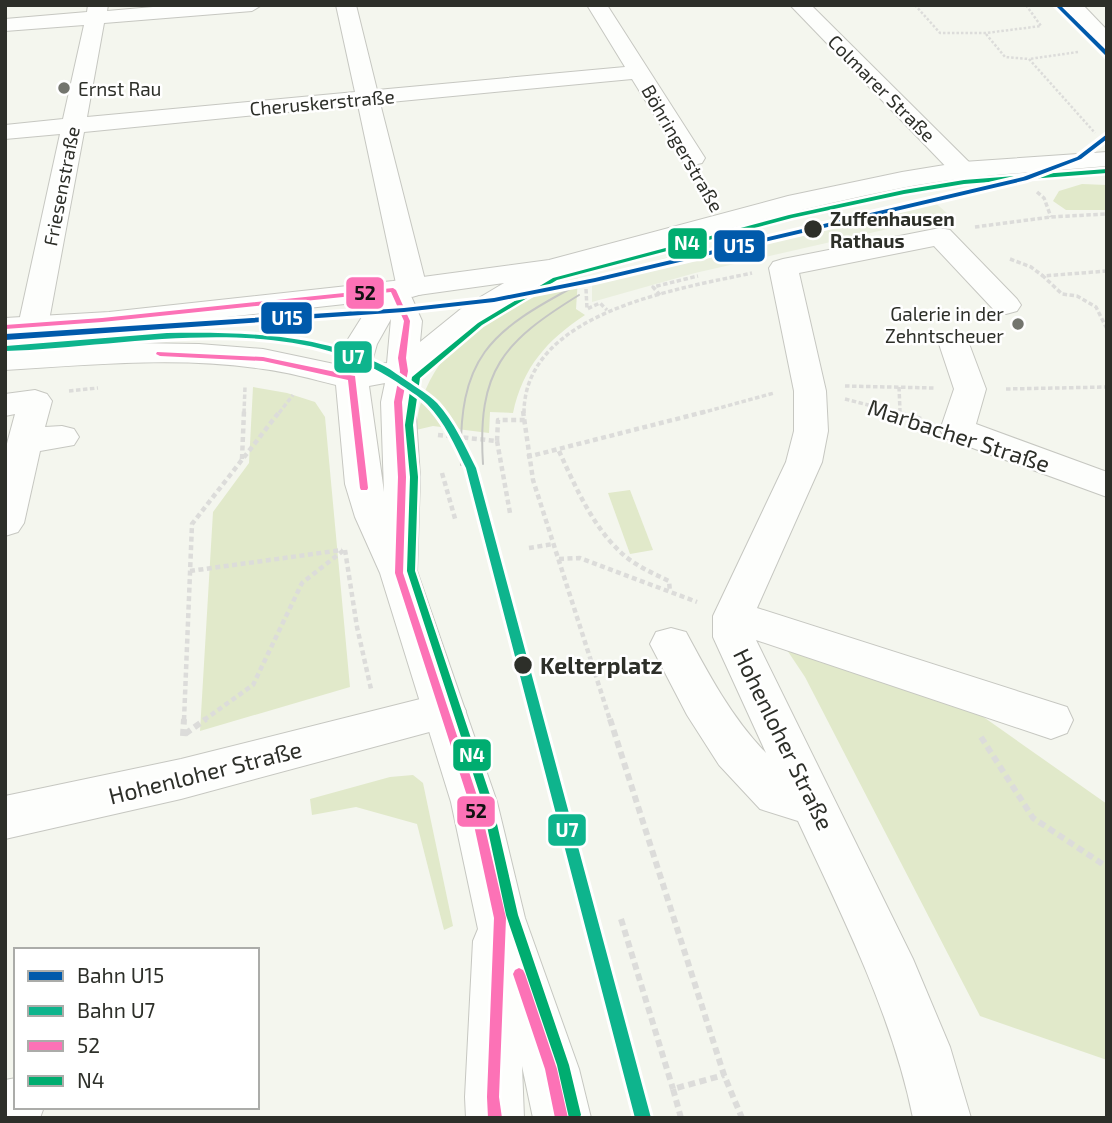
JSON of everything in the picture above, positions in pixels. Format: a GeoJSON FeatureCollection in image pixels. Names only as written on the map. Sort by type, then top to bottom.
{"type":"FeatureCollection","features":[{"type":"Feature","properties":{"kind":"street"},"geometry":{"type":"LineString","coordinates":[[5,25],[97,11],[252,5]]}},
{"type":"Feature","properties":{"kind":"street"},"geometry":{"type":"LineString","coordinates":[[347,5],[407,321],[398,414],[402,477],[400,573]]}},
{"type":"Feature","properties":{"kind":"street","name":"Böhringerstraße"},"geometry":{"type":"LineString","coordinates":[[597,5],[693,158]]}},
{"type":"Feature","properties":{"kind":"street","name":"Colmarer Straße"},"geometry":{"type":"LineString","coordinates":[[800,5],[890,107],[963,170]]}},
{"type":"Feature","properties":{"kind":"street"},"geometry":{"type":"LineString","coordinates":[[1072,5],[1107,43]]}},
{"type":"Feature","properties":{"kind":"street","name":"Friesenstraße"},"geometry":{"type":"LineString","coordinates":[[19,327],[73,126],[97,11]]}},
{"type":"Feature","properties":{"kind":"street","name":"Cheruskerstraße"},"geometry":{"type":"LineString","coordinates":[[5,132],[639,72]]}},
{"type":"Feature","properties":{"kind":"street"},"geometry":{"type":"LineString","coordinates":[[19,327],[108,321],[403,289],[550,268],[788,204],[902,180],[963,170],[1107,159]]}},
{"type":"Feature","properties":{"kind":"street"},"geometry":{"type":"LineString","coordinates":[[770,273],[783,268],[940,236],[1006,304]]}},
{"type":"Feature","properties":{"kind":"street"},"geometry":{"type":"LineString","coordinates":[[5,360],[132,354],[226,355],[283,363],[352,379],[404,372],[473,314],[550,268]]}},
{"type":"Feature","properties":{"kind":"street","name":"Hohenloher Straße"},"geometry":{"type":"LineString","coordinates":[[770,273],[810,391],[811,431],[804,462],[733,616],[734,637],[893,976],[936,1085],[942,1118]]}},
{"type":"Feature","properties":{"kind":"street"},"geometry":{"type":"LineString","coordinates":[[403,289],[361,344],[352,379],[363,484],[373,517],[400,573],[474,802],[500,918],[551,1069],[562,1118]]}},
{"type":"Feature","properties":{"kind":"street"},"geometry":{"type":"LineString","coordinates":[[953,341],[970,389],[957,430]]}},
{"type":"Feature","properties":{"kind":"street"},"geometry":{"type":"LineString","coordinates":[[5,523],[26,441],[20,403]]}},
{"type":"Feature","properties":{"kind":"street","name":"Marbacher Straße"},"geometry":{"type":"LineString","coordinates":[[957,430],[1107,485]]}},
{"type":"Feature","properties":{"kind":"street"},"geometry":{"type":"LineString","coordinates":[[26,441],[62,437]]}},
{"type":"Feature","properties":{"kind":"street"},"geometry":{"type":"LineString","coordinates":[[733,616],[1051,720]]}},
{"type":"Feature","properties":{"kind":"street"},"geometry":{"type":"LineString","coordinates":[[671,644],[702,702],[735,751],[776,794],[814,804]]}},
{"type":"Feature","properties":{"kind":"street","name":"Hohenloher Straße"},"geometry":{"type":"LineString","coordinates":[[5,818],[181,779],[444,711]]}},
{"type":"Feature","properties":{"kind":"street"},"geometry":{"type":"LineString","coordinates":[[495,1118],[493,1097],[500,918]]}},
{"type":"Feature","properties":{"kind":"path"},"geometry":{"type":"LineString","coordinates":[[915,5],[940,33],[986,33],[1041,26],[1026,5]]}},
{"type":"Feature","properties":{"kind":"path"},"geometry":{"type":"LineString","coordinates":[[986,33],[1006,57],[1029,59],[1085,52]]}},
{"type":"Feature","properties":{"kind":"path"},"geometry":{"type":"LineString","coordinates":[[1029,59],[1087,124]]}},
{"type":"Feature","properties":{"kind":"path"},"geometry":{"type":"LineString","coordinates":[[1035,191],[1044,198],[1051,217]]}},
{"type":"Feature","properties":{"kind":"path"},"geometry":{"type":"LineString","coordinates":[[972,228],[1051,217],[1107,214]]}},
{"type":"Feature","properties":{"kind":"path"},"geometry":{"type":"LineString","coordinates":[[1008,259],[1031,267],[1062,294],[1077,296],[1096,307],[1107,329]]}},
{"type":"Feature","properties":{"kind":"path"},"geometry":{"type":"LineString","coordinates":[[1043,276],[1107,272]]}},
{"type":"Feature","properties":{"kind":"path"},"geometry":{"type":"LineString","coordinates":[[742,1118],[724,1075],[527,457],[526,392],[547,354],[573,329],[607,310],[660,295],[770,273]]}},
{"type":"Feature","properties":{"kind":"path"},"geometry":{"type":"LineString","coordinates":[[660,295],[653,287],[698,276]]}},
{"type":"Feature","properties":{"kind":"path"},"geometry":{"type":"LineString","coordinates":[[242,460],[245,381]]}},
{"type":"Feature","properties":{"kind":"path"},"geometry":{"type":"LineString","coordinates":[[899,387],[900,411]]}},
{"type":"Feature","properties":{"kind":"path"},"geometry":{"type":"LineString","coordinates":[[185,702],[192,524],[298,389]]}},
{"type":"Feature","properties":{"kind":"path","name":"Marbacher Straße"},"geometry":{"type":"LineString","coordinates":[[527,457],[559,451],[780,391],[810,391],[900,411],[957,430]]}},
{"type":"Feature","properties":{"kind":"path"},"geometry":{"type":"LineString","coordinates":[[497,441],[510,513]]}},
{"type":"Feature","properties":{"kind":"path"},"geometry":{"type":"LineString","coordinates":[[559,451],[572,481],[618,550],[669,581],[670,592]]}},
{"type":"Feature","properties":{"kind":"path"},"geometry":{"type":"LineString","coordinates":[[440,469],[456,522]]}},
{"type":"Feature","properties":{"kind":"path"},"geometry":{"type":"LineString","coordinates":[[344,537],[357,628],[372,686],[368,709],[373,731]]}},
{"type":"Feature","properties":{"kind":"path"},"geometry":{"type":"LineString","coordinates":[[529,548],[553,544]]}},
{"type":"Feature","properties":{"kind":"path"},"geometry":{"type":"LineString","coordinates":[[190,571],[345,550]]}},
{"type":"Feature","properties":{"kind":"path"},"geometry":{"type":"LineString","coordinates":[[183,736],[253,685],[302,583],[345,550]]}},
{"type":"Feature","properties":{"kind":"path"},"geometry":{"type":"LineString","coordinates":[[559,559],[580,558],[733,616]]}},
{"type":"Feature","properties":{"kind":"path"},"geometry":{"type":"LineString","coordinates":[[949,686],[1033,818],[1107,867]]}},
{"type":"Feature","properties":{"kind":"path"},"geometry":{"type":"LineString","coordinates":[[621,919],[681,1118]]}},
{"type":"Feature","properties":{"kind":"path"},"geometry":{"type":"LineString","coordinates":[[673,1089],[724,1075]]}},
{"type":"Feature","properties":{"kind":"shaded area"},"geometry":{"type":"Polygon","coordinates":[[[930,198],[949,215],[695,273],[592,302],[592,279],[679,254],[681,257],[930,198]]]}},
{"type":"Feature","properties":{"kind":"green space"},"geometry":{"type":"Polygon","coordinates":[[[1033,170],[1040,172],[983,177],[953,184],[951,182],[672,247],[668,244],[920,183],[1033,170]]]}},
{"type":"Feature","properties":{"kind":"green space"},"geometry":{"type":"Polygon","coordinates":[[[1082,184],[1107,185],[1107,210],[1066,210],[1053,201],[1059,191],[1082,184]]]}},
{"type":"Feature","properties":{"kind":"green space"},"geometry":{"type":"Polygon","coordinates":[[[578,278],[576,309],[585,315],[559,334],[538,356],[523,382],[513,413],[490,412],[489,433],[433,426],[416,430],[421,403],[431,379],[462,338],[505,305],[551,279],[557,283],[578,278]]]}},
{"type":"Feature","properties":{"kind":"green space"},"geometry":{"type":"Polygon","coordinates":[[[253,387],[287,393],[315,402],[325,417],[350,687],[200,731],[213,512],[249,463],[253,387]]]}},
{"type":"Feature","properties":{"kind":"green space"},"geometry":{"type":"Polygon","coordinates":[[[630,490],[653,550],[630,554],[608,493],[630,490]]]}},
{"type":"Feature","properties":{"kind":"green space"},"geometry":{"type":"Polygon","coordinates":[[[783,644],[955,697],[1107,804],[1107,1060],[980,1016],[805,677],[783,644]]]}},
{"type":"Feature","properties":{"kind":"green space"},"geometry":{"type":"Polygon","coordinates":[[[413,775],[423,783],[453,926],[444,930],[417,824],[356,807],[312,815],[310,799],[390,777],[413,775]]]}},
{"type":"Feature","properties":{"kind":"tram line"},"geometry":{"type":"LineString","coordinates":[[461,465],[461,428],[465,398],[473,373],[485,352],[522,317],[579,284]]}},
{"type":"Feature","properties":{"kind":"tram line"},"geometry":{"type":"LineString","coordinates":[[483,464],[485,405],[500,362],[531,328],[579,295]]}},
{"type":"Feature","properties":{"kind":"rail line","name":"U15"},"geometry":{"type":"LineString","coordinates":[[1057,5],[1107,55]]}},
{"type":"Feature","properties":{"kind":"rail line","name":"U15"},"geometry":{"type":"LineString","coordinates":[[5,337],[404,310],[494,300],[595,280],[1025,179],[1079,158],[1107,136]]}},
{"type":"Feature","properties":{"kind":"rail line","name":"U7"},"geometry":{"type":"LineString","coordinates":[[6,349],[167,336],[224,335],[280,339],[333,349],[382,368],[433,404],[451,430],[471,468],[643,1118]]}},
{"type":"Feature","properties":{"kind":"transit line","name":"N4"},"geometry":{"type":"LineString","coordinates":[[574,1115],[563,1065],[512,915],[486,798],[411,571],[414,477],[409,425],[416,377],[480,324],[555,279],[791,216],[904,192],[964,182],[1107,171]]}},
{"type":"Feature","properties":{"kind":"transit line","name":"52"},"geometry":{"type":"LineString","coordinates":[[5,327],[102,320],[393,290],[407,321],[402,358],[404,371],[398,402],[402,477],[399,573],[474,802],[500,918],[493,1097],[495,1118]]}},
{"type":"Feature","properties":{"kind":"transit line","name":"52"},"geometry":{"type":"LineString","coordinates":[[160,354],[263,359],[352,378],[364,488]]}},
{"type":"Feature","properties":{"kind":"transit line","name":"52"},"geometry":{"type":"LineString","coordinates":[[519,974],[551,1069],[562,1118]]}},
{"type":"Feature","properties":{"kind":"place","name":"Ernst Rau"},"geometry":{"type":"Point","coordinates":[64,88]}},
{"type":"Feature","properties":{"kind":"place","name":"Zuffenhausen Rathaus"},"geometry":{"type":"Point","coordinates":[813,229]}},
{"type":"Feature","properties":{"kind":"place","name":"Galerie in der Zehntscheuer"},"geometry":{"type":"Point","coordinates":[1018,324]}},
{"type":"Feature","properties":{"kind":"place","name":"Kelterplatz"},"geometry":{"type":"Point","coordinates":[523,665]}}]}
